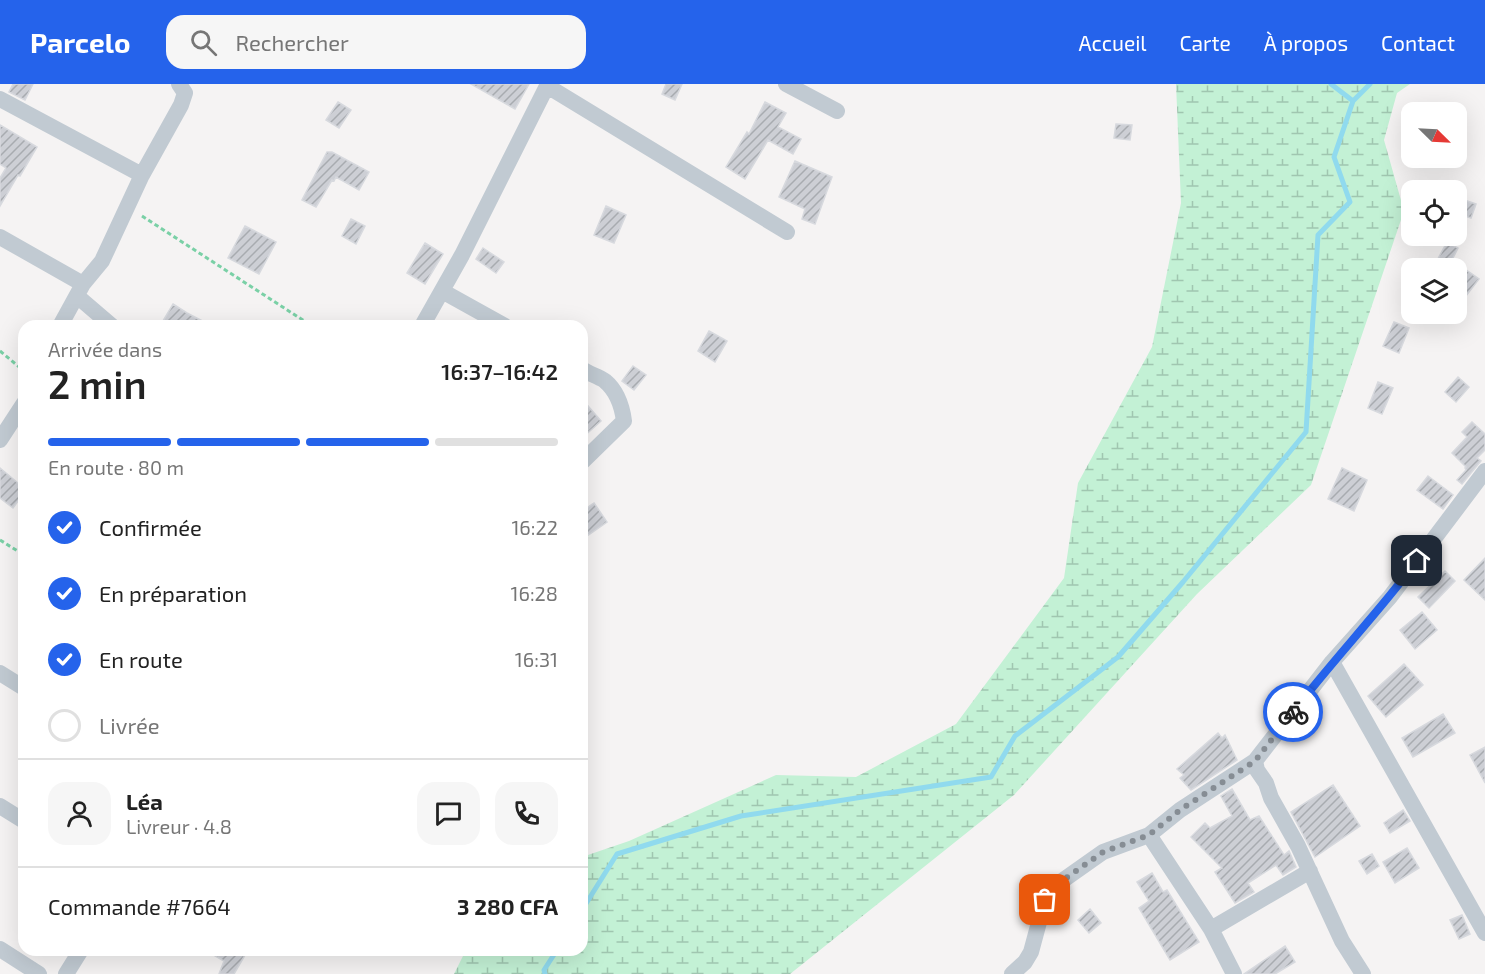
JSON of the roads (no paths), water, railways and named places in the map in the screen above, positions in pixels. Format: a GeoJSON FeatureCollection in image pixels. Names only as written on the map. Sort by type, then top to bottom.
{"type":"FeatureCollection","features":[{"type":"Feature","properties":{"kind":"street"},"geometry":{"type":"LineString","coordinates":[[63,320],[80,290],[102,261],[142,175],[180,105],[184,93],[179,84]]}},
{"type":"Feature","properties":{"kind":"street"},"geometry":{"type":"LineString","coordinates":[[786,84],[837,111]]}},
{"type":"Feature","properties":{"kind":"street"},"geometry":{"type":"LineString","coordinates":[[425,320],[462,255],[548,85],[787,232]]}},
{"type":"Feature","properties":{"kind":"street"},"geometry":{"type":"LineString","coordinates":[[0,99],[142,175]]}},
{"type":"Feature","properties":{"kind":"street"},"geometry":{"type":"LineString","coordinates":[[0,237],[80,290],[107,320]]}},
{"type":"Feature","properties":{"kind":"street"},"geometry":{"type":"LineString","coordinates":[[442,291],[494,320]]}},
{"type":"Feature","properties":{"kind":"street"},"geometry":{"type":"LineString","coordinates":[[588,372],[604,380],[614,393],[622,404],[624,421],[588,456]]}},
{"type":"Feature","properties":{"kind":"street"},"geometry":{"type":"LineString","coordinates":[[0,440],[18,423]]}},
{"type":"Feature","properties":{"kind":"street"},"geometry":{"type":"LineString","coordinates":[[1012,974],[1025,962],[1031,952],[1045,900],[1052,888],[1103,852],[1149,835],[1180,810],[1255,761],[1332,662],[1390,597],[1485,471]]}},
{"type":"Feature","properties":{"kind":"street"},"geometry":{"type":"LineString","coordinates":[[1332,662],[1485,933]]}},
{"type":"Feature","properties":{"kind":"street"},"geometry":{"type":"LineString","coordinates":[[0,673],[18,684]]}},
{"type":"Feature","properties":{"kind":"street"},"geometry":{"type":"LineString","coordinates":[[1255,761],[1257,770],[1266,783],[1271,798],[1310,871],[1342,941],[1363,974]]}},
{"type":"Feature","properties":{"kind":"street"},"geometry":{"type":"LineString","coordinates":[[0,806],[18,817]]}},
{"type":"Feature","properties":{"kind":"street"},"geometry":{"type":"LineString","coordinates":[[1149,835],[1211,928],[1234,974]]}},
{"type":"Feature","properties":{"kind":"street"},"geometry":{"type":"LineString","coordinates":[[1211,928],[1310,871]]}},
{"type":"Feature","properties":{"kind":"street"},"geometry":{"type":"LineString","coordinates":[[0,949],[39,974]]}},
{"type":"Feature","properties":{"kind":"street"},"geometry":{"type":"LineString","coordinates":[[66,974],[77,956]]}},
{"type":"Feature","properties":{"kind":"waterway"},"geometry":{"type":"LineString","coordinates":[[1331,84],[1353,101]]}},
{"type":"Feature","properties":{"kind":"waterway"},"geometry":{"type":"LineString","coordinates":[[588,900],[617,854],[741,816],[991,777],[1015,736],[1118,657],[1306,432],[1318,235],[1350,202],[1334,157],[1353,101],[1370,84]]}},
{"type":"Feature","properties":{"kind":"waterway"},"geometry":{"type":"LineString","coordinates":[[545,974],[544,970],[553,956]]}}]}
